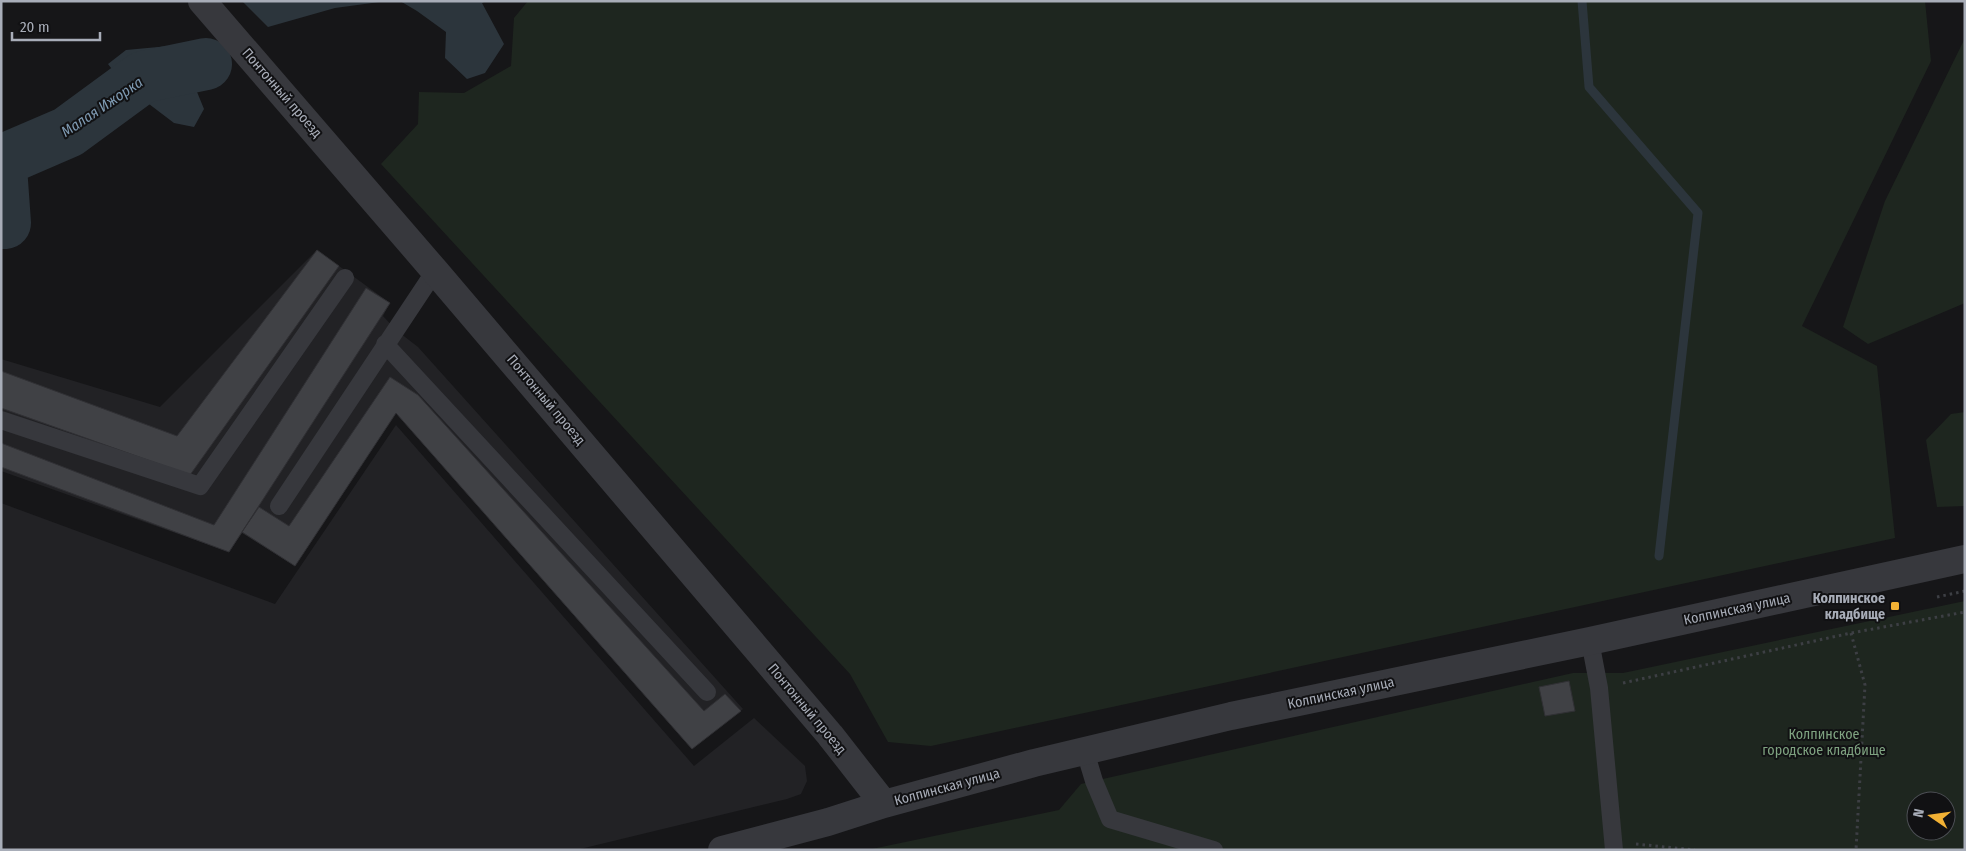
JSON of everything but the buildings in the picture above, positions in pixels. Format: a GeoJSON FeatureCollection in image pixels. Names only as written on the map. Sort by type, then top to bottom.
{"type":"FeatureCollection","features":[{"type":"Feature","properties":{"kind":"street","name":"Понтонный проезд"},"geometry":{"type":"LineString","coordinates":[[205,5],[435,271],[830,735],[884,804]]}},
{"type":"Feature","properties":{"kind":"street","name":"Колпинская улица"},"geometry":{"type":"LineString","coordinates":[[722,850],[828,822],[884,804],[1085,751],[1241,714],[1590,641],[1965,559]]}},
{"type":"Feature","properties":{"kind":"lane"},"geometry":{"type":"LineString","coordinates":[[279,506],[435,271]]}},
{"type":"Feature","properties":{"kind":"lane"},"geometry":{"type":"LineString","coordinates":[[1,420],[200,486],[345,278]]}},
{"type":"Feature","properties":{"kind":"lane"},"geometry":{"type":"LineString","coordinates":[[385,344],[706,692]]}},
{"type":"Feature","properties":{"kind":"lane"},"geometry":{"type":"LineString","coordinates":[[1590,641],[1599,688],[1614,846]]}},
{"type":"Feature","properties":{"kind":"lane"},"geometry":{"type":"LineString","coordinates":[[1085,751],[1094,781],[1110,818],[1214,850]]}},
{"type":"Feature","properties":{"kind":"path"},"geometry":{"type":"LineString","coordinates":[[1599,688],[1851,633],[1965,612]]}},
{"type":"Feature","properties":{"kind":"path"},"geometry":{"type":"LineString","coordinates":[[1851,633],[1865,685],[1856,850]]}},
{"type":"Feature","properties":{"kind":"path"},"geometry":{"type":"LineString","coordinates":[[1614,846],[1695,850]]}},
{"type":"Feature","properties":{"kind":"shaded area"},"geometry":{"type":"Polygon","coordinates":[[[242,1],[387,1],[335,8],[268,27],[242,1]]]}},
{"type":"Feature","properties":{"kind":"shaded area"},"geometry":{"type":"Polygon","coordinates":[[[400,1],[486,1],[482,3],[504,44],[485,73],[467,79],[445,58],[446,32],[400,1]]]}},
{"type":"Feature","properties":{"kind":"shaded area"},"geometry":{"type":"Polygon","coordinates":[[[169,46],[195,87],[204,109],[194,127],[174,123],[124,85],[108,64],[126,50],[169,46]]]}},
{"type":"Feature","properties":{"kind":"shaded area"},"geometry":{"type":"Polygon","coordinates":[[[317,250],[390,303],[383,316],[396,330],[418,347],[743,709],[692,749],[396,413],[295,566],[242,533],[229,552],[1,471],[1,359],[160,407],[317,250]]]}},
{"type":"Feature","properties":{"kind":"shaded area"},"geometry":{"type":"Polygon","coordinates":[[[396,425],[694,766],[754,718],[805,766],[807,781],[801,794],[576,850],[1,850],[1,503],[275,604],[396,425]]]}},
{"type":"Feature","properties":{"kind":"green space"},"geometry":{"type":"Polygon","coordinates":[[[528,1],[1925,1],[1931,61],[1802,326],[1877,366],[1895,538],[931,746],[888,742],[850,674],[381,164],[418,124],[419,92],[464,93],[511,66],[514,18],[528,1]]]}},
{"type":"Feature","properties":{"kind":"green space"},"geometry":{"type":"Polygon","coordinates":[[[1965,38],[1965,303],[1868,344],[1843,327],[1885,201],[1965,38]]]}},
{"type":"Feature","properties":{"kind":"green space"},"geometry":{"type":"Polygon","coordinates":[[[1965,412],[1965,506],[1937,507],[1926,440],[1951,414],[1965,412]]]}},
{"type":"Feature","properties":{"kind":"green space","name":"Колпинское городское кладбище"},"geometry":{"type":"Polygon","coordinates":[[[1965,601],[1965,850],[867,850],[1059,810],[1081,784],[1573,673],[1623,673],[1965,601]]]}},
{"type":"Feature","properties":{"kind":"waterway"},"geometry":{"type":"LineString","coordinates":[[1582,1],[1589,87],[1698,213],[1659,556]]}},
{"type":"Feature","properties":{"kind":"waterway","name":"Малая Ижорка"},"geometry":{"type":"LineString","coordinates":[[1,161],[68,132],[143,77],[206,64]]}},
{"type":"Feature","properties":{"kind":"waterway","name":"Малая Ижорка"},"geometry":{"type":"LineString","coordinates":[[1,167],[5,223],[1,223]]}},
{"type":"Feature","properties":{"kind":"place","name":"Колпинское кладбище"},"geometry":{"type":"Point","coordinates":[1895,606]}}]}
